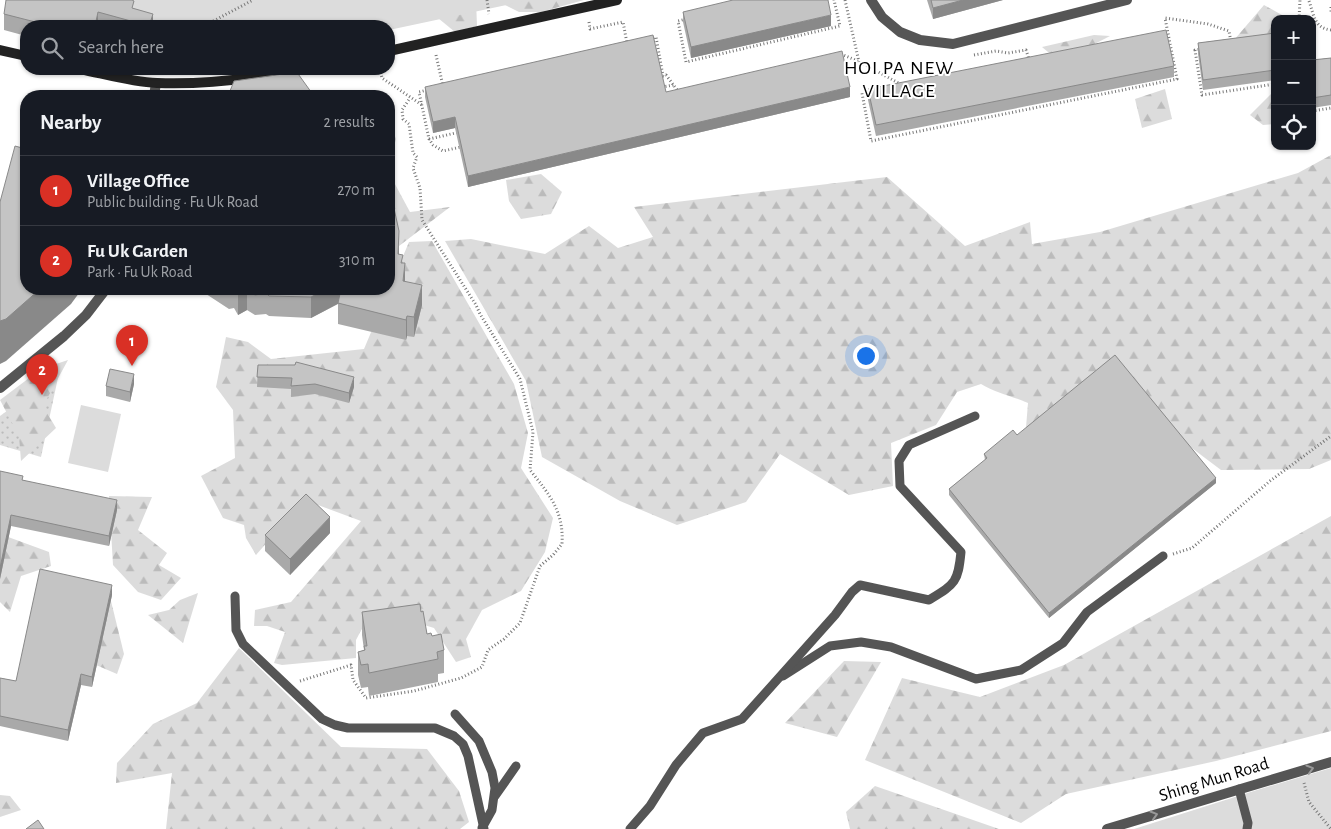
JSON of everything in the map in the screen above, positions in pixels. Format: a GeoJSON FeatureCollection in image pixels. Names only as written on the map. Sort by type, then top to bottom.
{"type":"FeatureCollection","features":[{"type":"Feature","properties":{"kind":"street"},"geometry":{"type":"LineString","coordinates":[[395,49],[617,0]]}},
{"type":"Feature","properties":{"kind":"street"},"geometry":{"type":"LineString","coordinates":[[871,0],[882,17],[900,32],[920,40],[953,44],[1128,0]]}},
{"type":"Feature","properties":{"kind":"street"},"geometry":{"type":"LineString","coordinates":[[0,50],[20,55]]}},
{"type":"Feature","properties":{"kind":"street"},"geometry":{"type":"LineString","coordinates":[[113,75],[156,83],[224,81],[269,75]]}},
{"type":"Feature","properties":{"kind":"street"},"geometry":{"type":"LineString","coordinates":[[155,90],[156,83]]}},
{"type":"Feature","properties":{"kind":"street"},"geometry":{"type":"LineString","coordinates":[[0,388],[64,336],[86,315],[101,295]]}},
{"type":"Feature","properties":{"kind":"street","name":"Shing Mun Road"},"geometry":{"type":"LineString","coordinates":[[1107,829],[1331,762]]}},
{"type":"Feature","properties":{"kind":"lane"},"geometry":{"type":"LineString","coordinates":[[630,829],[650,806],[676,765],[703,734],[742,719],[772,683],[835,615],[852,592],[860,586],[929,600],[951,586],[959,573],[961,552],[900,486],[899,461],[910,445],[975,416]]}},
{"type":"Feature","properties":{"kind":"lane"},"geometry":{"type":"LineString","coordinates":[[772,683],[830,646],[861,642],[891,647],[976,679],[1021,670],[1063,643],[1087,612],[1163,556]]}},
{"type":"Feature","properties":{"kind":"lane"},"geometry":{"type":"LineString","coordinates":[[235,596],[236,630],[243,644],[322,719],[335,726],[348,728],[435,728],[454,736],[462,744],[468,756],[483,828]]}},
{"type":"Feature","properties":{"kind":"lane"},"geometry":{"type":"LineString","coordinates":[[455,714],[479,742],[492,772],[495,788],[492,810],[483,828]]}},
{"type":"Feature","properties":{"kind":"lane"},"geometry":{"type":"LineString","coordinates":[[493,798],[516,766]]}},
{"type":"Feature","properties":{"kind":"lane"},"geometry":{"type":"LineString","coordinates":[[1239,788],[1248,823],[1247,829]]}},
{"type":"Feature","properties":{"kind":"path"},"geometry":{"type":"LineString","coordinates":[[215,20],[253,0]]}},
{"type":"Feature","properties":{"kind":"path"},"geometry":{"type":"LineString","coordinates":[[487,0],[490,14]]}},
{"type":"Feature","properties":{"kind":"path"},"geometry":{"type":"LineString","coordinates":[[687,19],[678,21],[686,62],[840,26],[834,0]]}},
{"type":"Feature","properties":{"kind":"path"},"geometry":{"type":"LineString","coordinates":[[845,0],[860,62]]}},
{"type":"Feature","properties":{"kind":"path"},"geometry":{"type":"LineString","coordinates":[[1299,15],[1300,0]]}},
{"type":"Feature","properties":{"kind":"path"},"geometry":{"type":"LineString","coordinates":[[1309,1],[1317,25],[1322,29],[1331,30]]}},
{"type":"Feature","properties":{"kind":"path"},"geometry":{"type":"LineString","coordinates":[[1331,7],[1331,14]]}},
{"type":"Feature","properties":{"kind":"path"},"geometry":{"type":"LineString","coordinates":[[878,90],[862,93],[871,141],[1177,80],[1165,18],[1208,24],[1229,31],[1231,45]]}},
{"type":"Feature","properties":{"kind":"path"},"geometry":{"type":"LineString","coordinates":[[588,22],[590,29],[623,22],[627,44],[637,42]]}},
{"type":"Feature","properties":{"kind":"path"},"geometry":{"type":"LineString","coordinates":[[1159,36],[1168,34]]}},
{"type":"Feature","properties":{"kind":"path"},"geometry":{"type":"LineString","coordinates":[[646,39],[656,37],[664,82],[658,84],[659,88],[674,85]]}},
{"type":"Feature","properties":{"kind":"path"},"geometry":{"type":"LineString","coordinates":[[1204,48],[1194,50],[1202,95],[1271,85]]}},
{"type":"Feature","properties":{"kind":"path"},"geometry":{"type":"LineString","coordinates":[[968,56],[996,50],[1008,53],[1026,50],[1029,60],[1038,58]]}},
{"type":"Feature","properties":{"kind":"path"},"geometry":{"type":"LineString","coordinates":[[839,54],[860,62],[902,85],[894,86]]}},
{"type":"Feature","properties":{"kind":"path"},"geometry":{"type":"LineString","coordinates":[[436,55],[443,86],[419,92],[429,139],[433,145],[443,151],[462,146]]}},
{"type":"Feature","properties":{"kind":"path"},"geometry":{"type":"LineString","coordinates":[[381,75],[382,78],[422,105]]}},
{"type":"Feature","properties":{"kind":"path"},"geometry":{"type":"LineString","coordinates":[[663,76],[666,75],[681,94],[671,96]]}},
{"type":"Feature","properties":{"kind":"path"},"geometry":{"type":"LineString","coordinates":[[288,686],[351,664],[353,680],[366,698],[414,692],[473,674],[482,667],[488,650],[504,639],[520,623],[540,566],[562,544],[559,516],[554,501],[530,470],[534,432],[520,379],[422,220],[420,188],[413,168],[417,157],[413,153],[409,124],[403,119],[402,110],[410,98]]}},
{"type":"Feature","properties":{"kind":"path"},"geometry":{"type":"LineString","coordinates":[[1316,110],[1331,108]]}},
{"type":"Feature","properties":{"kind":"path"},"geometry":{"type":"LineString","coordinates":[[429,139],[467,131]]}},
{"type":"Feature","properties":{"kind":"path"},"geometry":{"type":"LineString","coordinates":[[1163,556],[1192,548],[1270,481],[1331,436]]}},
{"type":"Feature","properties":{"kind":"path"},"geometry":{"type":"LineString","coordinates":[[1301,771],[1309,802],[1331,828]]}},
{"type":"Feature","properties":{"kind":"green space"},"geometry":{"type":"Polygon","coordinates":[[[107,0],[530,0],[395,29],[395,20],[103,20],[107,0]]]}},
{"type":"Feature","properties":{"kind":"green space"},"geometry":{"type":"Polygon","coordinates":[[[416,0],[476,0],[477,26],[455,32],[416,0]]]}},
{"type":"Feature","properties":{"kind":"green space"},"geometry":{"type":"Polygon","coordinates":[[[495,0],[584,0],[541,12],[519,12],[495,0]]]}},
{"type":"Feature","properties":{"kind":"green space"},"geometry":{"type":"Polygon","coordinates":[[[1264,5],[1282,15],[1271,15],[1271,65],[1222,54],[1264,5]]]}},
{"type":"Feature","properties":{"kind":"green space"},"geometry":{"type":"Polygon","coordinates":[[[1094,35],[1110,36],[1060,62],[1042,47],[1094,35]]]}},
{"type":"Feature","properties":{"kind":"green space"},"geometry":{"type":"Polygon","coordinates":[[[1165,89],[1172,119],[1142,128],[1135,99],[1165,89]]]}},
{"type":"Feature","properties":{"kind":"green space"},"geometry":{"type":"Polygon","coordinates":[[[1271,94],[1271,124],[1263,125],[1250,115],[1271,94]]]}},
{"type":"Feature","properties":{"kind":"green space"},"geometry":{"type":"Polygon","coordinates":[[[1331,155],[1331,460],[1309,469],[1221,470],[1108,385],[1024,452],[1028,403],[981,384],[957,392],[936,425],[891,443],[893,486],[849,495],[780,454],[746,502],[677,525],[620,501],[542,457],[526,381],[445,241],[471,239],[545,254],[589,226],[618,248],[653,237],[634,207],[887,177],[965,246],[1030,222],[1032,244],[1100,232],[1298,173],[1331,155]]]}},
{"type":"Feature","properties":{"kind":"green space"},"geometry":{"type":"Polygon","coordinates":[[[541,174],[562,192],[551,214],[521,219],[509,201],[506,180],[541,174]]]}},
{"type":"Feature","properties":{"kind":"green space"},"geometry":{"type":"Polygon","coordinates":[[[395,184],[410,212],[450,207],[399,246],[395,228],[395,184]]]}},
{"type":"Feature","properties":{"kind":"green space"},"geometry":{"type":"Polygon","coordinates":[[[432,241],[514,384],[528,433],[521,468],[553,518],[545,552],[521,591],[482,610],[466,639],[471,657],[456,662],[434,628],[398,617],[367,619],[356,640],[356,658],[282,665],[274,663],[285,632],[267,626],[254,626],[255,610],[291,602],[361,521],[318,505],[297,508],[256,555],[246,538],[244,525],[223,518],[201,476],[235,458],[233,410],[216,387],[226,337],[248,342],[271,359],[364,349],[387,295],[395,295],[395,275],[409,242],[432,241]]]}},
{"type":"Feature","properties":{"kind":"green space"},"geometry":{"type":"Polygon","coordinates":[[[68,360],[43,406],[56,428],[21,461],[19,436],[0,400],[41,369],[68,360]]]}},
{"type":"Feature","properties":{"kind":"green space"},"geometry":{"type":"Polygon","coordinates":[[[59,373],[41,457],[0,445],[0,416],[59,373]]]}},
{"type":"Feature","properties":{"kind":"green space"},"geometry":{"type":"Polygon","coordinates":[[[81,405],[121,414],[108,472],[68,463],[81,405]]]}},
{"type":"Feature","properties":{"kind":"green space"},"geometry":{"type":"Polygon","coordinates":[[[109,496],[152,497],[138,530],[167,553],[159,565],[181,578],[161,600],[138,592],[113,565],[109,496]]]}},
{"type":"Feature","properties":{"kind":"green space"},"geometry":{"type":"Polygon","coordinates":[[[1331,516],[1331,731],[1216,761],[1066,794],[1021,823],[865,760],[902,678],[980,697],[1064,665],[1331,516]]]}},
{"type":"Feature","properties":{"kind":"green space"},"geometry":{"type":"Polygon","coordinates":[[[0,534],[49,552],[51,566],[21,576],[10,612],[0,602],[0,534]]]}},
{"type":"Feature","properties":{"kind":"green space"},"geometry":{"type":"Polygon","coordinates":[[[109,593],[124,654],[117,674],[96,665],[109,593]]]}},
{"type":"Feature","properties":{"kind":"green space"},"geometry":{"type":"Polygon","coordinates":[[[198,593],[183,643],[148,615],[169,610],[180,600],[198,593]]]}},
{"type":"Feature","properties":{"kind":"green space"},"geometry":{"type":"Polygon","coordinates":[[[239,648],[341,747],[427,749],[459,791],[469,822],[460,829],[166,829],[172,773],[116,783],[117,763],[153,724],[197,703],[239,648]]]}},
{"type":"Feature","properties":{"kind":"green space"},"geometry":{"type":"Polygon","coordinates":[[[844,661],[881,662],[837,737],[785,723],[844,661]]]}},
{"type":"Feature","properties":{"kind":"green space"},"geometry":{"type":"Polygon","coordinates":[[[1331,768],[1331,829],[1134,829],[1257,790],[1331,768]]]}},
{"type":"Feature","properties":{"kind":"green space"},"geometry":{"type":"Polygon","coordinates":[[[875,786],[999,829],[850,829],[846,812],[875,786]]]}},
{"type":"Feature","properties":{"kind":"green space"},"geometry":{"type":"Polygon","coordinates":[[[0,795],[10,796],[21,810],[0,817],[0,795]]]}},
{"type":"Feature","properties":{"kind":"building"},"geometry":{"type":"Polygon","coordinates":[[[6,0],[132,0],[134,1],[132,8],[153,14],[151,20],[127,20],[98,12],[96,20],[28,20],[4,14],[6,0]]]}},
{"type":"Feature","properties":{"kind":"building"},"geometry":{"type":"Polygon","coordinates":[[[733,0],[828,0],[831,15],[691,47],[683,12],[733,0]]]}},
{"type":"Feature","properties":{"kind":"building"},"geometry":{"type":"Polygon","coordinates":[[[931,0],[963,0],[933,8],[931,0]]]}},
{"type":"Feature","properties":{"kind":"building"},"geometry":{"type":"Polygon","coordinates":[[[1166,30],[1174,66],[876,125],[868,89],[1166,30]]]}},
{"type":"Feature","properties":{"kind":"building"},"geometry":{"type":"Polygon","coordinates":[[[1271,34],[1271,71],[1203,80],[1198,43],[1271,34]]]}},
{"type":"Feature","properties":{"kind":"building"},"geometry":{"type":"Polygon","coordinates":[[[653,35],[666,92],[842,51],[850,87],[468,176],[455,117],[433,122],[425,87],[653,35]]]}},
{"type":"Feature","properties":{"kind":"building"},"geometry":{"type":"Polygon","coordinates":[[[1331,58],[1331,95],[1316,97],[1316,60],[1331,58]]]}},
{"type":"Feature","properties":{"kind":"building"},"geometry":{"type":"Polygon","coordinates":[[[276,75],[299,75],[310,90],[230,90],[234,81],[276,75]]]}},
{"type":"Feature","properties":{"kind":"building"},"geometry":{"type":"Polygon","coordinates":[[[15,146],[20,147],[20,295],[33,295],[6,319],[0,321],[0,202],[15,146]]]}},
{"type":"Feature","properties":{"kind":"building"},"geometry":{"type":"Polygon","coordinates":[[[395,213],[399,231],[398,254],[403,255],[401,263],[405,263],[403,281],[422,285],[414,317],[407,316],[406,320],[338,303],[340,295],[395,295],[395,213]]]}},
{"type":"Feature","properties":{"kind":"building"},"geometry":{"type":"Polygon","coordinates":[[[268,295],[315,295],[311,297],[268,295]]]}},
{"type":"Feature","properties":{"kind":"building"},"geometry":{"type":"Polygon","coordinates":[[[1115,355],[1216,478],[1049,613],[949,489],[987,458],[984,454],[1013,430],[1017,435],[1115,355]]]}},
{"type":"Feature","properties":{"kind":"building"},"geometry":{"type":"Polygon","coordinates":[[[296,362],[354,377],[349,393],[315,384],[291,386],[292,378],[257,377],[258,365],[295,365],[296,362]]]}},
{"type":"Feature","properties":{"kind":"building"},"geometry":{"type":"Polygon","coordinates":[[[110,369],[134,374],[130,392],[106,386],[110,369]]]}},
{"type":"Feature","properties":{"kind":"building"},"geometry":{"type":"Polygon","coordinates":[[[0,471],[23,476],[22,480],[117,500],[109,536],[11,515],[0,568],[0,471]]]}},
{"type":"Feature","properties":{"kind":"building"},"geometry":{"type":"Polygon","coordinates":[[[306,494],[330,517],[290,559],[265,535],[306,494]]]}},
{"type":"Feature","properties":{"kind":"building"},"geometry":{"type":"Polygon","coordinates":[[[40,569],[112,585],[92,677],[81,674],[68,730],[0,716],[0,678],[16,681],[40,569]]]}},
{"type":"Feature","properties":{"kind":"building"},"geometry":{"type":"Polygon","coordinates":[[[420,604],[427,634],[431,633],[432,636],[441,634],[444,650],[437,652],[438,659],[369,673],[368,664],[361,665],[358,652],[365,650],[364,646],[367,646],[362,612],[420,604]]]}},
{"type":"Feature","properties":{"kind":"building"},"geometry":{"type":"Polygon","coordinates":[[[38,820],[44,829],[26,829],[38,820]]]}},
{"type":"Feature","properties":{"kind":"place","name":"Village Office"},"geometry":{"type":"Point","coordinates":[132,366]}},
{"type":"Feature","properties":{"kind":"place","name":"Fu Uk Garden"},"geometry":{"type":"Point","coordinates":[42,395]}},
{"type":"Feature","properties":{"kind":"district","name":"HOI PA NEW VILLAGE"},"geometry":{"type":"Point","coordinates":[899,80]}}]}
